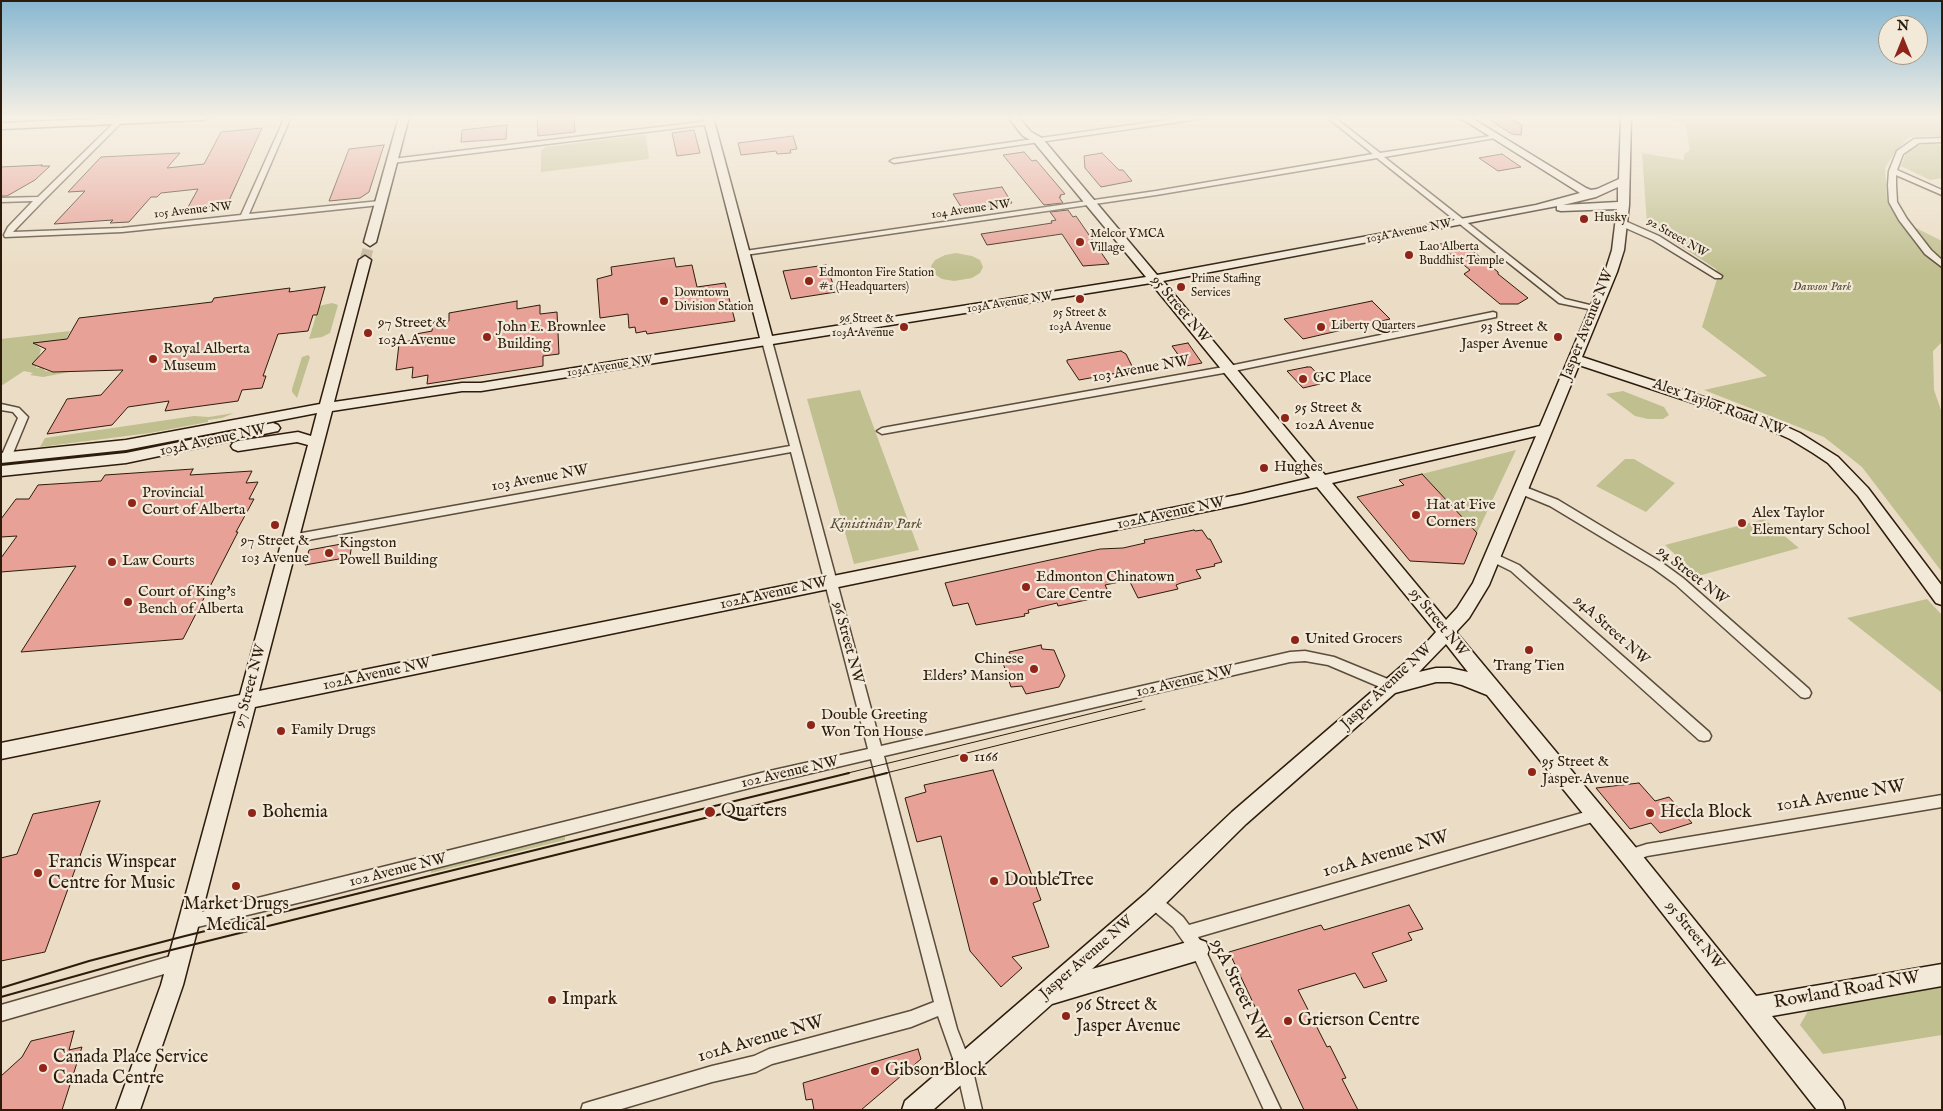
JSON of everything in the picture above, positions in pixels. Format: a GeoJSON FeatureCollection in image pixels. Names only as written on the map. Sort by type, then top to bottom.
{"type":"FeatureCollection","features":[{"type":"Feature","properties":{"kind":"main road"},"geometry":{"type":"LineString","coordinates":[[370,242],[389,169]]}},
{"type":"Feature","properties":{"kind":"main road","name":"96 Street NW"},"geometry":{"type":"LineString","coordinates":[[722,169],[767,341]]}},
{"type":"Feature","properties":{"kind":"main road","name":"95 Street NW"},"geometry":{"type":"LineString","coordinates":[[1062,169],[1323,482],[1630,856],[1753,1008],[1832,1110]]}},
{"type":"Feature","properties":{"kind":"main road"},"geometry":{"type":"LineString","coordinates":[[1548,169],[1597,198],[1597,201],[1580,206]]}},
{"type":"Feature","properties":{"kind":"main road","name":"Jasper Avenue NW"},"geometry":{"type":"LineString","coordinates":[[914,1110],[1153,901],[1240,818],[1424,657],[1445,631],[1463,613],[1481,585],[1493,557],[1618,250],[1622,223],[1624,169]]}},
{"type":"Feature","properties":{"kind":"main road","name":"103A Avenue NW"},"geometry":{"type":"LineString","coordinates":[[2,464],[325,412],[461,395],[482,388],[1154,279],[1537,208],[1607,188],[1624,180]]}},
{"type":"Feature","properties":{"kind":"main road","name":"103A Avenue NW"},"geometry":{"type":"LineString","coordinates":[[1537,208],[1623,205]]}},
{"type":"Feature","properties":{"kind":"main road","name":"97 Street NW"},"geometry":{"type":"LineString","coordinates":[[128,1110],[157,1032],[178,962],[365,260]]}},
{"type":"Feature","properties":{"kind":"main road","name":"Alex Taylor Road NW"},"geometry":{"type":"LineString","coordinates":[[1574,359],[1762,421],[1795,436],[1834,460],[1864,492],[1942,599]]}},
{"type":"Feature","properties":{"kind":"main road","name":"103A Avenue NW"},"geometry":{"type":"LineString","coordinates":[[2,464],[73,465],[172,450],[325,412]]}},
{"type":"Feature","properties":{"kind":"main road","name":"102A Avenue NW"},"geometry":{"type":"LineString","coordinates":[[1,751],[1323,482],[1545,429]]}},
{"type":"Feature","properties":{"kind":"main road"},"geometry":{"type":"LineString","coordinates":[[172,450],[184,453],[298,437],[318,442]]}},
{"type":"Feature","properties":{"kind":"main road"},"geometry":{"type":"LineString","coordinates":[[1391,686],[1436,675],[1450,675],[1466,678],[1493,690]]}},
{"type":"Feature","properties":{"kind":"main road"},"geometry":{"type":"LineString","coordinates":[[1042,998],[1193,942]]}},
{"type":"Feature","properties":{"kind":"main road","name":"Rowland Road NW"},"geometry":{"type":"LineString","coordinates":[[1753,1008],[1942,975]]}},
{"type":"Feature","properties":{"kind":"street"},"geometry":{"type":"LineString","coordinates":[[1,200],[40,199],[71,169]]}},
{"type":"Feature","properties":{"kind":"street"},"geometry":{"type":"LineString","coordinates":[[244,217],[265,169]]}},
{"type":"Feature","properties":{"kind":"street","name":"104 Avenue NW"},"geometry":{"type":"LineString","coordinates":[[745,253],[1091,203],[1301,169]]}},
{"type":"Feature","properties":{"kind":"street"},"geometry":{"type":"LineString","coordinates":[[1396,169],[1562,301],[1595,309]]}},
{"type":"Feature","properties":{"kind":"street"},"geometry":{"type":"LineString","coordinates":[[1942,193],[1893,171],[1894,202],[1903,220],[1928,252],[1942,265]]}},
{"type":"Feature","properties":{"kind":"street","name":"105 Avenue NW"},"geometry":{"type":"LineString","coordinates":[[40,199],[11,229],[8,235],[122,230],[380,202]]}},
{"type":"Feature","properties":{"kind":"street","name":"92 Street NW"},"geometry":{"type":"LineString","coordinates":[[1622,223],[1656,238],[1718,276]]}},
{"type":"Feature","properties":{"kind":"street","name":"103 Avenue NW"},"geometry":{"type":"LineString","coordinates":[[882,431],[1229,370],[1493,314]]}},
{"type":"Feature","properties":{"kind":"street","name":"96 Street NW"},"geometry":{"type":"LineString","coordinates":[[767,341],[943,1006],[964,1067],[974,1110]]}},
{"type":"Feature","properties":{"kind":"street"},"geometry":{"type":"LineString","coordinates":[[1,407],[16,410],[23,417],[19,430],[2,464]]}},
{"type":"Feature","properties":{"kind":"street","name":"103 Avenue NW"},"geometry":{"type":"LineString","coordinates":[[291,539],[795,448]]}},
{"type":"Feature","properties":{"kind":"street","name":"94 Street NW"},"geometry":{"type":"LineString","coordinates":[[1520,490],[1554,503],[1679,581],[1805,693]]}},
{"type":"Feature","properties":{"kind":"street","name":"94A Street NW"},"geometry":{"type":"LineString","coordinates":[[1493,557],[1515,568],[1704,736]]}},
{"type":"Feature","properties":{"kind":"street","name":"102 Avenue NW"},"geometry":{"type":"LineString","coordinates":[[189,922],[318,892],[765,778],[876,754],[1290,657],[1305,656],[1330,660],[1391,686]]}},
{"type":"Feature","properties":{"kind":"street","name":"101A Avenue NW"},"geometry":{"type":"LineString","coordinates":[[1630,856],[1647,850],[1942,801]]}},
{"type":"Feature","properties":{"kind":"street","name":"101A Avenue NW"},"geometry":{"type":"LineString","coordinates":[[1193,942],[1596,816]]}},
{"type":"Feature","properties":{"kind":"street","name":"95A Street NW"},"geometry":{"type":"LineString","coordinates":[[1153,901],[1193,942],[1273,1110]]}},
{"type":"Feature","properties":{"kind":"street"},"geometry":{"type":"LineString","coordinates":[[1,1013],[178,962]]}},
{"type":"Feature","properties":{"kind":"street","name":"101A Avenue NW"},"geometry":{"type":"LineString","coordinates":[[589,1110],[712,1074],[756,1064],[769,1058],[911,1020],[943,1006]]}},
{"type":"Feature","properties":{"kind":"green space"},"geometry":{"type":"Polygon","coordinates":[[[541,169],[567,169],[541,172],[541,169]]]}},
{"type":"Feature","properties":{"kind":"green space","name":"Dawson Park"},"geometry":{"type":"Polygon","coordinates":[[[1643,169],[1885,169],[1887,201],[1898,219],[1942,241],[1942,342],[1933,351],[1934,390],[1942,413],[1942,572],[1862,467],[1824,437],[1704,390],[1767,376],[1702,327],[1718,276],[1716,269],[1647,224],[1643,169]]]}},
{"type":"Feature","properties":{"kind":"green space"},"geometry":{"type":"Polygon","coordinates":[[[1907,169],[1942,169],[1942,178],[1930,180],[1907,169]]]}},
{"type":"Feature","properties":{"kind":"green space"},"geometry":{"type":"Polygon","coordinates":[[[956,253],[972,256],[980,260],[983,267],[980,273],[972,278],[954,281],[942,279],[933,273],[931,266],[935,260],[945,255],[956,253]]]}},
{"type":"Feature","properties":{"kind":"green space"},"geometry":{"type":"Polygon","coordinates":[[[332,303],[338,305],[330,333],[322,337],[309,339],[319,306],[332,303]]]}},
{"type":"Feature","properties":{"kind":"green space"},"geometry":{"type":"Polygon","coordinates":[[[70,331],[66,339],[34,343],[41,349],[36,368],[42,367],[45,371],[56,372],[80,370],[43,377],[30,375],[33,373],[24,371],[1,386],[1,339],[70,331]]]}},
{"type":"Feature","properties":{"kind":"green space"},"geometry":{"type":"Polygon","coordinates":[[[308,355],[310,357],[297,398],[292,389],[302,357],[308,355]]]}},
{"type":"Feature","properties":{"kind":"green space","name":"Kinistinâw Park"},"geometry":{"type":"Polygon","coordinates":[[[860,390],[919,550],[854,564],[807,399],[860,390]]]}},
{"type":"Feature","properties":{"kind":"green space"},"geometry":{"type":"Polygon","coordinates":[[[1623,391],[1664,407],[1669,415],[1663,419],[1648,419],[1635,416],[1606,394],[1623,391]]]}},
{"type":"Feature","properties":{"kind":"green space"},"geometry":{"type":"Polygon","coordinates":[[[234,413],[222,418],[208,420],[208,422],[150,433],[40,447],[45,438],[194,416],[209,417],[234,413]]]}},
{"type":"Feature","properties":{"kind":"green space"},"geometry":{"type":"Polygon","coordinates":[[[1516,450],[1477,533],[1422,474],[1516,450]]]}},
{"type":"Feature","properties":{"kind":"green space"},"geometry":{"type":"Polygon","coordinates":[[[1625,459],[1634,459],[1675,483],[1646,512],[1596,486],[1625,459]]]}},
{"type":"Feature","properties":{"kind":"green space"},"geometry":{"type":"Polygon","coordinates":[[[1764,519],[1799,548],[1698,576],[1665,545],[1764,519]]]}},
{"type":"Feature","properties":{"kind":"green space"},"geometry":{"type":"Polygon","coordinates":[[[1927,599],[1942,615],[1942,693],[1847,618],[1927,599]]]}},
{"type":"Feature","properties":{"kind":"green space"},"geometry":{"type":"Polygon","coordinates":[[[565,835],[565,840],[431,873],[431,868],[565,835]]]}},
{"type":"Feature","properties":{"kind":"green space"},"geometry":{"type":"Polygon","coordinates":[[[1942,987],[1942,1035],[1823,1054],[1800,1025],[1808,1011],[1942,987]]]}},
{"type":"Feature","properties":{"kind":"building"},"geometry":{"type":"Polygon","coordinates":[[[1,169],[47,169],[35,180],[7,196],[1,196],[1,169]]]}},
{"type":"Feature","properties":{"kind":"building"},"geometry":{"type":"Polygon","coordinates":[[[90,169],[243,169],[227,205],[187,209],[198,189],[161,193],[157,197],[151,197],[129,222],[110,223],[113,220],[54,224],[85,191],[68,192],[90,169]]]}},
{"type":"Feature","properties":{"kind":"building"},"geometry":{"type":"Polygon","coordinates":[[[341,169],[376,169],[369,192],[360,198],[329,201],[341,169]]]}},
{"type":"Feature","properties":{"kind":"building"},"geometry":{"type":"Polygon","coordinates":[[[1014,169],[1044,169],[1065,194],[1059,197],[1063,203],[1044,205],[1014,169]]]}},
{"type":"Feature","properties":{"kind":"building"},"geometry":{"type":"Polygon","coordinates":[[[1086,169],[1123,170],[1132,181],[1101,187],[1086,169]]]}},
{"type":"Feature","properties":{"kind":"building"},"geometry":{"type":"Polygon","coordinates":[[[1495,169],[1510,169],[1498,171],[1495,169]]]}},
{"type":"Feature","properties":{"kind":"building"},"geometry":{"type":"Polygon","coordinates":[[[1002,187],[1012,203],[963,210],[953,194],[1002,187]]]}},
{"type":"Feature","properties":{"kind":"building","name":"Melcor YMCA Village"},"geometry":{"type":"Polygon","coordinates":[[[1068,210],[1073,217],[1076,216],[1109,264],[1083,266],[1062,234],[987,245],[981,234],[1052,223],[1051,221],[1056,220],[1050,212],[1068,210]]]}},
{"type":"Feature","properties":{"kind":"building"},"geometry":{"type":"Polygon","coordinates":[[[1463,243],[1528,298],[1518,304],[1500,304],[1464,274],[1470,270],[1438,244],[1463,243]]]}},
{"type":"Feature","properties":{"kind":"building","name":"Downtown Division Station"},"geometry":{"type":"Polygon","coordinates":[[[674,258],[676,267],[692,265],[697,287],[725,283],[735,321],[647,334],[646,331],[636,333],[635,327],[629,328],[628,314],[600,318],[597,279],[612,275],[611,267],[674,258]]]}},
{"type":"Feature","properties":{"kind":"building","name":"Edmonton Fire Station #1 (Headquarters)"},"geometry":{"type":"Polygon","coordinates":[[[826,265],[836,292],[791,299],[783,271],[826,265]]]}},
{"type":"Feature","properties":{"kind":"building","name":"Royal Alberta Museum"},"geometry":{"type":"Polygon","coordinates":[[[325,287],[317,315],[313,315],[308,331],[278,334],[263,376],[266,376],[262,388],[242,390],[238,401],[165,411],[169,401],[128,407],[112,425],[47,434],[67,399],[101,395],[123,370],[53,372],[32,364],[46,349],[33,343],[67,339],[79,318],[212,302],[214,298],[290,288],[289,292],[325,287]]]}},
{"type":"Feature","properties":{"kind":"building","name":"John E. Brownlee Building"},"geometry":{"type":"Polygon","coordinates":[[[517,301],[517,309],[540,305],[540,314],[557,312],[559,354],[543,356],[543,366],[427,384],[428,375],[412,378],[413,367],[396,370],[399,344],[415,339],[416,334],[432,331],[433,322],[449,321],[449,313],[517,301]]]}},
{"type":"Feature","properties":{"kind":"building","name":"Liberty Quarters"},"geometry":{"type":"Polygon","coordinates":[[[1372,301],[1390,319],[1303,339],[1284,319],[1372,301]]]}},
{"type":"Feature","properties":{"kind":"building"},"geometry":{"type":"Polygon","coordinates":[[[1188,343],[1202,363],[1186,366],[1172,346],[1188,343]]]}},
{"type":"Feature","properties":{"kind":"building"},"geometry":{"type":"Polygon","coordinates":[[[1121,351],[1126,354],[1134,370],[1079,380],[1067,362],[1067,360],[1121,351]]]}},
{"type":"Feature","properties":{"kind":"building","name":"GC Place"},"geometry":{"type":"Polygon","coordinates":[[[1311,367],[1319,376],[1313,377],[1320,384],[1303,388],[1287,371],[1311,367]]]}},
{"type":"Feature","properties":{"kind":"building","name":"Law Courts"},"geometry":{"type":"Polygon","coordinates":[[[193,469],[190,475],[252,471],[246,483],[258,482],[249,499],[254,499],[183,639],[21,652],[76,566],[1,572],[1,558],[17,536],[1,537],[1,519],[16,499],[29,499],[38,485],[101,481],[105,475],[193,469]]]}},
{"type":"Feature","properties":{"kind":"building","name":"Hat at Five Corners"},"geometry":{"type":"Polygon","coordinates":[[[1422,474],[1477,533],[1464,564],[1410,561],[1357,497],[1404,485],[1399,480],[1422,474]]]}},
{"type":"Feature","properties":{"kind":"building"},"geometry":{"type":"Polygon","coordinates":[[[1202,530],[1210,539],[1222,562],[1214,564],[1215,566],[1196,570],[1201,578],[1176,585],[1178,589],[1138,598],[1129,580],[1105,585],[1110,595],[1058,606],[1057,603],[1028,610],[1029,613],[1024,614],[1025,616],[976,625],[968,603],[953,606],[945,583],[1100,549],[1123,548],[1145,543],[1144,540],[1202,530]]]}},
{"type":"Feature","properties":{"kind":"building","name":"Kingston Powell Building"},"geometry":{"type":"Polygon","coordinates":[[[352,542],[350,557],[305,565],[309,550],[352,542]]]}},
{"type":"Feature","properties":{"kind":"building","name":"Chinese Elders' Mansion"},"geometry":{"type":"Polygon","coordinates":[[[1041,645],[1042,649],[1054,650],[1065,676],[1059,687],[1026,694],[1022,686],[1011,687],[1003,663],[1012,659],[1009,652],[1041,645]]]}},
{"type":"Feature","properties":{"kind":"building","name":"DoubleTree"},"geometry":{"type":"Polygon","coordinates":[[[993,770],[1041,900],[1033,903],[1049,947],[1012,957],[1022,968],[1001,987],[970,951],[941,836],[917,842],[905,798],[926,792],[924,785],[993,770]]]}},
{"type":"Feature","properties":{"kind":"building","name":"Hecla Block"},"geometry":{"type":"Polygon","coordinates":[[[1639,783],[1655,801],[1669,797],[1692,823],[1660,833],[1651,823],[1630,829],[1596,788],[1639,783]]]}},
{"type":"Feature","properties":{"kind":"building","name":"Francis Winspear Centre for Music"},"geometry":{"type":"Polygon","coordinates":[[[100,801],[45,952],[1,961],[1,858],[17,854],[33,814],[100,801]]]}},
{"type":"Feature","properties":{"kind":"building","name":"Grierson Centre"},"geometry":{"type":"Polygon","coordinates":[[[1409,905],[1423,929],[1408,933],[1412,940],[1372,953],[1387,981],[1364,988],[1355,973],[1298,990],[1327,1047],[1330,1046],[1346,1078],[1342,1079],[1358,1110],[1304,1110],[1229,952],[1321,925],[1324,930],[1409,905]]]}},
{"type":"Feature","properties":{"kind":"building","name":"Canada Place Service Canada Centre"},"geometry":{"type":"Polygon","coordinates":[[[74,1031],[69,1050],[82,1047],[62,1110],[1,1110],[1,1076],[22,1057],[31,1041],[74,1031]]]}},
{"type":"Feature","properties":{"kind":"building","name":"Gibson Block"},"geometry":{"type":"Polygon","coordinates":[[[918,1049],[921,1059],[861,1110],[814,1110],[812,1099],[806,1100],[803,1083],[918,1049]]]}},
{"type":"Feature","properties":{"kind":"tunnel"},"geometry":{"type":"LineString","coordinates":[[365,260],[370,242]]}},
{"type":"Feature","properties":{"kind":"tram line"},"geometry":{"type":"LineString","coordinates":[[844,774],[1142,701]]}},
{"type":"Feature","properties":{"kind":"tram line"},"geometry":{"type":"LineString","coordinates":[[882,774],[1145,709]]}},
{"type":"Feature","properties":{"kind":"tram line"},"geometry":{"type":"LineString","coordinates":[[1,988],[89,961],[185,936],[849,773]]}},
{"type":"Feature","properties":{"kind":"tram line"},"geometry":{"type":"LineString","coordinates":[[1,997],[147,956],[887,773]]}},
{"type":"Feature","properties":{"kind":"place","name":"Husky"},"geometry":{"type":"Point","coordinates":[1584,219]}},
{"type":"Feature","properties":{"kind":"place","name":"Melcor YMCA Village"},"geometry":{"type":"Point","coordinates":[1080,242]}},
{"type":"Feature","properties":{"kind":"place","name":"Lao Alberta Buddhist Temple"},"geometry":{"type":"Point","coordinates":[1409,255]}},
{"type":"Feature","properties":{"kind":"place","name":"Edmonton Fire Station #1 (Headquarters)"},"geometry":{"type":"Point","coordinates":[809,281]}},
{"type":"Feature","properties":{"kind":"place","name":"Prime Staffing Services"},"geometry":{"type":"Point","coordinates":[1181,287]}},
{"type":"Feature","properties":{"kind":"place","name":"95 Street & 103A Avenue"},"geometry":{"type":"Point","coordinates":[1080,299]}},
{"type":"Feature","properties":{"kind":"place","name":"Downtown Division Station"},"geometry":{"type":"Point","coordinates":[664,301]}},
{"type":"Feature","properties":{"kind":"place","name":"96 Street & 103A Avenue"},"geometry":{"type":"Point","coordinates":[904,327]}},
{"type":"Feature","properties":{"kind":"place","name":"Liberty Quarters"},"geometry":{"type":"Point","coordinates":[1321,327]}},
{"type":"Feature","properties":{"kind":"place","name":"97 Street & 103A Avenue"},"geometry":{"type":"Point","coordinates":[368,333]}},
{"type":"Feature","properties":{"kind":"place","name":"John E. Brownlee Building"},"geometry":{"type":"Point","coordinates":[487,337]}},
{"type":"Feature","properties":{"kind":"place","name":"93 Street & Jasper Avenue"},"geometry":{"type":"Point","coordinates":[1558,337]}},
{"type":"Feature","properties":{"kind":"place","name":"Royal Alberta Museum"},"geometry":{"type":"Point","coordinates":[153,359]}},
{"type":"Feature","properties":{"kind":"place","name":"GC Place"},"geometry":{"type":"Point","coordinates":[1303,379]}},
{"type":"Feature","properties":{"kind":"place","name":"95 Street & 102A Avenue"},"geometry":{"type":"Point","coordinates":[1285,418]}},
{"type":"Feature","properties":{"kind":"place","name":"Hughes"},"geometry":{"type":"Point","coordinates":[1264,468]}},
{"type":"Feature","properties":{"kind":"place","name":"Provincial Court of Alberta"},"geometry":{"type":"Point","coordinates":[132,503]}},
{"type":"Feature","properties":{"kind":"place","name":"Hat at Five Corners"},"geometry":{"type":"Point","coordinates":[1416,515]}},
{"type":"Feature","properties":{"kind":"place","name":"Alex Taylor Elementary School"},"geometry":{"type":"Point","coordinates":[1742,523]}},
{"type":"Feature","properties":{"kind":"place","name":"97 Street & 103 Avenue"},"geometry":{"type":"Point","coordinates":[275,525]}},
{"type":"Feature","properties":{"kind":"place","name":"Kingston Powell Building"},"geometry":{"type":"Point","coordinates":[329,553]}},
{"type":"Feature","properties":{"kind":"place","name":"Law Courts"},"geometry":{"type":"Point","coordinates":[112,562]}},
{"type":"Feature","properties":{"kind":"place","name":"Edmonton Chinatown Care Centre"},"geometry":{"type":"Point","coordinates":[1026,587]}},
{"type":"Feature","properties":{"kind":"place","name":"Court of King's Bench of Alberta"},"geometry":{"type":"Point","coordinates":[128,602]}},
{"type":"Feature","properties":{"kind":"place","name":"United Grocers"},"geometry":{"type":"Point","coordinates":[1295,640]}},
{"type":"Feature","properties":{"kind":"place","name":"Trang Tien"},"geometry":{"type":"Point","coordinates":[1529,650]}},
{"type":"Feature","properties":{"kind":"place","name":"Chinese Elders' Mansion"},"geometry":{"type":"Point","coordinates":[1034,669]}},
{"type":"Feature","properties":{"kind":"place","name":"Double Greeting Won Ton House"},"geometry":{"type":"Point","coordinates":[811,725]}},
{"type":"Feature","properties":{"kind":"place","name":"Family Drugs"},"geometry":{"type":"Point","coordinates":[281,731]}},
{"type":"Feature","properties":{"kind":"place","name":"1166"},"geometry":{"type":"Point","coordinates":[964,758]}},
{"type":"Feature","properties":{"kind":"place","name":"95 Street & Jasper Avenue"},"geometry":{"type":"Point","coordinates":[1532,772]}},
{"type":"Feature","properties":{"kind":"place","name":"Quarters"},"geometry":{"type":"Point","coordinates":[710,812]}},
{"type":"Feature","properties":{"kind":"place","name":"Bohemia"},"geometry":{"type":"Point","coordinates":[252,813]}},
{"type":"Feature","properties":{"kind":"place","name":"Hecla Block"},"geometry":{"type":"Point","coordinates":[1650,813]}},
{"type":"Feature","properties":{"kind":"place","name":"Francis Winspear Centre for Music"},"geometry":{"type":"Point","coordinates":[38,873]}},
{"type":"Feature","properties":{"kind":"place","name":"DoubleTree"},"geometry":{"type":"Point","coordinates":[994,881]}},
{"type":"Feature","properties":{"kind":"place","name":"Market Drugs Medical"},"geometry":{"type":"Point","coordinates":[236,886]}},
{"type":"Feature","properties":{"kind":"place","name":"Impark"},"geometry":{"type":"Point","coordinates":[552,1000]}},
{"type":"Feature","properties":{"kind":"place","name":"96 Street & Jasper Avenue"},"geometry":{"type":"Point","coordinates":[1066,1016]}},
{"type":"Feature","properties":{"kind":"place","name":"Grierson Centre"},"geometry":{"type":"Point","coordinates":[1288,1021]}},
{"type":"Feature","properties":{"kind":"place","name":"Canada Place Service Canada Centre"},"geometry":{"type":"Point","coordinates":[43,1068]}},
{"type":"Feature","properties":{"kind":"place","name":"Gibson Block"},"geometry":{"type":"Point","coordinates":[875,1071]}}]}
